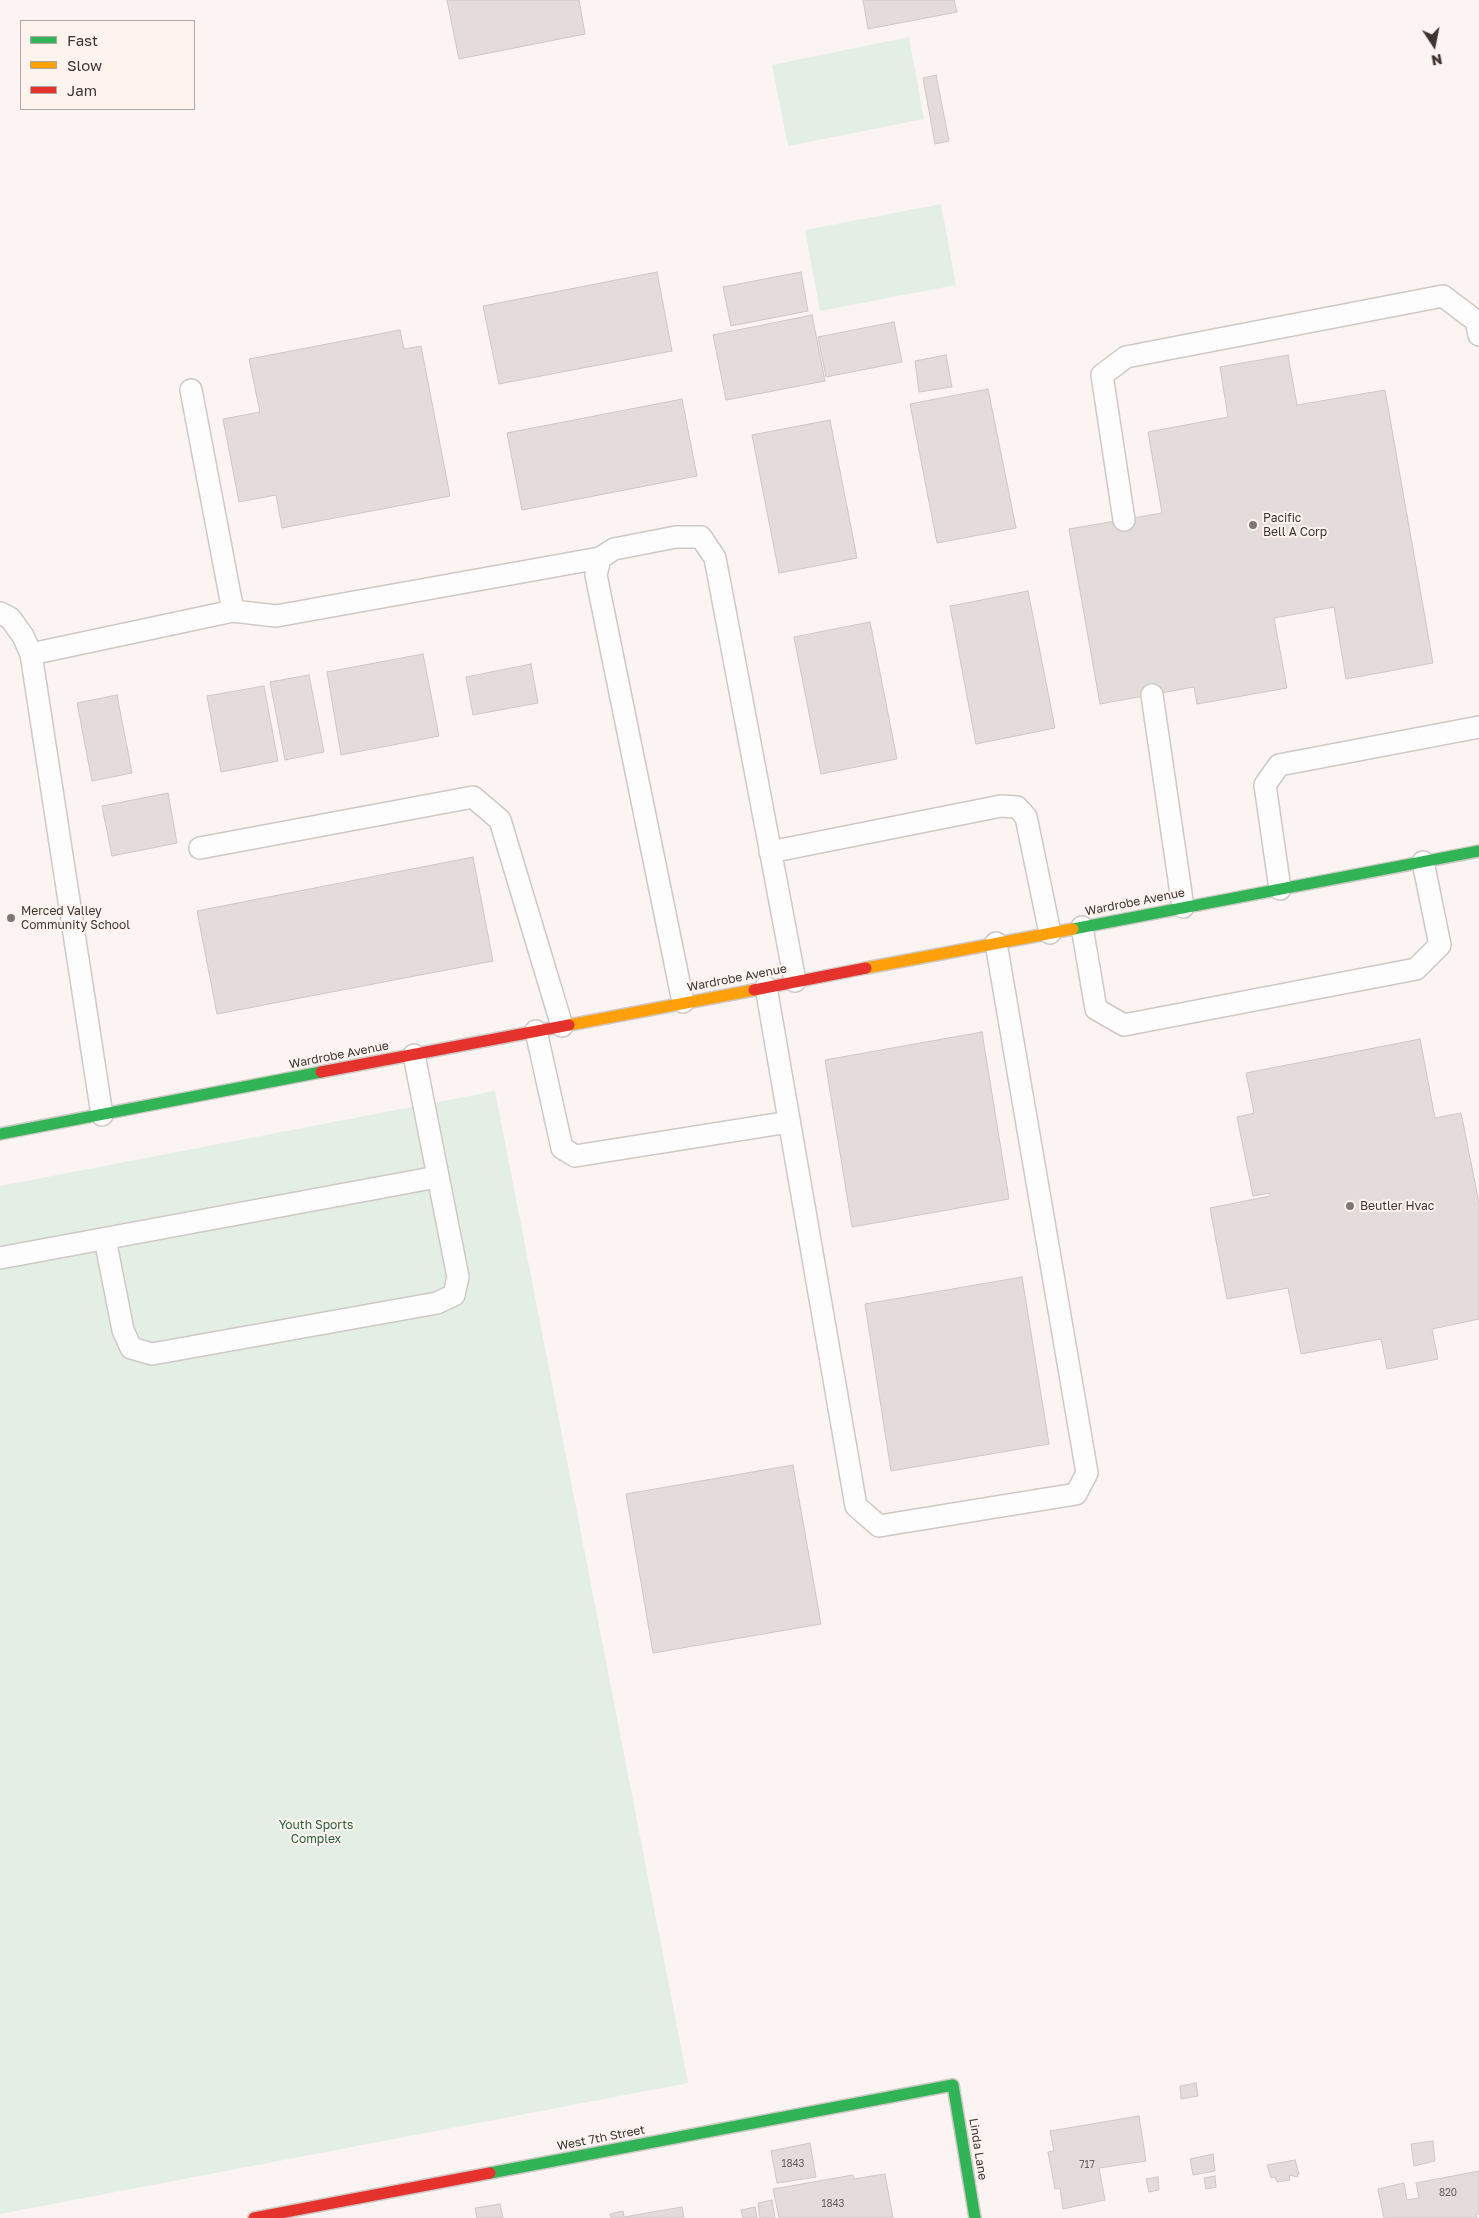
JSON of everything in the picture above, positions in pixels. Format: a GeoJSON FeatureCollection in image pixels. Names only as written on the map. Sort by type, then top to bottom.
{"type":"FeatureCollection","features":[{"type":"Feature","properties":{"kind":"street","name":"Wardrobe Avenue"},"geometry":{"type":"LineString","coordinates":[[0,1134],[1479,851]]}},
{"type":"Feature","properties":{"kind":"street","name":"West 7th Street"},"geometry":{"type":"LineString","coordinates":[[254,2218],[953,2085]]}},
{"type":"Feature","properties":{"kind":"street","name":"Linda Lane"},"geometry":{"type":"LineString","coordinates":[[953,2085],[975,2218]]}},
{"type":"Feature","properties":{"kind":"lane"},"geometry":{"type":"LineString","coordinates":[[1124,520],[1102,375],[1126,357],[1443,296],[1476,321],[1479,334]]}},
{"type":"Feature","properties":{"kind":"lane"},"geometry":{"type":"LineString","coordinates":[[191,390],[233,611]]}},
{"type":"Feature","properties":{"kind":"lane"},"geometry":{"type":"LineString","coordinates":[[31,654],[233,611],[276,616],[600,558],[614,549],[676,537],[701,538],[715,558],[795,981]]}},
{"type":"Feature","properties":{"kind":"lane"},"geometry":{"type":"LineString","coordinates":[[600,558],[596,575],[597,581],[683,1002]]}},
{"type":"Feature","properties":{"kind":"lane"},"geometry":{"type":"LineString","coordinates":[[0,613],[10,618],[23,636],[31,654],[102,1115]]}},
{"type":"Feature","properties":{"kind":"lane"},"geometry":{"type":"LineString","coordinates":[[1152,695],[1182,907]]}},
{"type":"Feature","properties":{"kind":"lane"},"geometry":{"type":"LineString","coordinates":[[1280,889],[1264,785],[1279,765],[1479,727]]}},
{"type":"Feature","properties":{"kind":"lane"},"geometry":{"type":"LineString","coordinates":[[200,848],[473,797],[500,820],[562,1026]]}},
{"type":"Feature","properties":{"kind":"lane"},"geometry":{"type":"LineString","coordinates":[[770,852],[1001,806],[1017,807],[1026,817],[1050,933]]}},
{"type":"Feature","properties":{"kind":"lane"},"geometry":{"type":"LineString","coordinates":[[1082,927],[1096,1009],[1124,1025],[1416,969],[1440,945],[1423,862]]}},
{"type":"Feature","properties":{"kind":"lane"},"geometry":{"type":"LineString","coordinates":[[766,987],[856,1506],[879,1526],[1076,1494],[1087,1473],[996,943]]}},
{"type":"Feature","properties":{"kind":"lane"},"geometry":{"type":"LineString","coordinates":[[536,1031],[562,1148],[575,1156],[789,1122]]}},
{"type":"Feature","properties":{"kind":"lane"},"geometry":{"type":"LineString","coordinates":[[105,1239],[123,1330],[131,1348],[152,1354],[437,1303],[454,1295],[458,1277],[414,1055]]}},
{"type":"Feature","properties":{"kind":"lane"},"geometry":{"type":"LineString","coordinates":[[0,1258],[437,1177]]}},
{"type":"Feature","properties":{"kind":"green space"},"geometry":{"type":"Polygon","coordinates":[[[909,37],[924,119],[788,146],[772,65],[909,37]]]}},
{"type":"Feature","properties":{"kind":"green space"},"geometry":{"type":"Polygon","coordinates":[[[941,204],[956,285],[820,311],[805,230],[941,204]]]}},
{"type":"Feature","properties":{"kind":"green space","name":"Youth Sports Complex"},"geometry":{"type":"Polygon","coordinates":[[[495,1091],[688,2083],[0,2214],[0,1186],[495,1091]]]}},
{"type":"Feature","properties":{"kind":"building"},"geometry":{"type":"Polygon","coordinates":[[[447,0],[579,0],[585,34],[459,59],[447,0]]]}},
{"type":"Feature","properties":{"kind":"building"},"geometry":{"type":"Polygon","coordinates":[[[863,0],[954,0],[957,12],[868,29],[863,0]]]}},
{"type":"Feature","properties":{"kind":"building"},"geometry":{"type":"Polygon","coordinates":[[[936,75],[949,141],[935,144],[923,78],[936,75]]]}},
{"type":"Feature","properties":{"kind":"building"},"geometry":{"type":"Polygon","coordinates":[[[657,272],[672,351],[499,384],[483,306],[657,272]]]}},
{"type":"Feature","properties":{"kind":"building"},"geometry":{"type":"Polygon","coordinates":[[[801,272],[808,311],[731,326],[723,287],[801,272]]]}},
{"type":"Feature","properties":{"kind":"building"},"geometry":{"type":"Polygon","coordinates":[[[812,315],[825,381],[726,400],[713,335],[812,315]]]}},
{"type":"Feature","properties":{"kind":"building"},"geometry":{"type":"Polygon","coordinates":[[[894,322],[902,362],[826,377],[818,337],[894,322]]]}},
{"type":"Feature","properties":{"kind":"building"},"geometry":{"type":"Polygon","coordinates":[[[400,330],[404,349],[421,346],[450,496],[282,528],[276,495],[239,502],[223,419],[260,412],[249,359],[400,330]]]}},
{"type":"Feature","properties":{"kind":"building"},"geometry":{"type":"Polygon","coordinates":[[[946,355],[952,387],[919,392],[915,361],[946,355]]]}},
{"type":"Feature","properties":{"kind":"building","name":"Pacific Bell A Corp"},"geometry":{"type":"Polygon","coordinates":[[[1288,355],[1297,405],[1385,390],[1433,663],[1346,679],[1334,607],[1274,618],[1287,688],[1197,704],[1194,687],[1100,704],[1069,529],[1162,513],[1148,432],[1228,417],[1220,367],[1288,355]]]}},
{"type":"Feature","properties":{"kind":"building"},"geometry":{"type":"Polygon","coordinates":[[[988,389],[1016,528],[937,543],[910,404],[988,389]]]}},
{"type":"Feature","properties":{"kind":"building"},"geometry":{"type":"Polygon","coordinates":[[[682,399],[697,476],[522,510],[507,433],[682,399]]]}},
{"type":"Feature","properties":{"kind":"building"},"geometry":{"type":"Polygon","coordinates":[[[830,420],[857,558],[779,573],[752,435],[830,420]]]}},
{"type":"Feature","properties":{"kind":"building"},"geometry":{"type":"Polygon","coordinates":[[[1028,591],[1055,728],[976,744],[950,606],[1028,591]]]}},
{"type":"Feature","properties":{"kind":"building"},"geometry":{"type":"Polygon","coordinates":[[[870,622],[897,759],[821,774],[794,637],[870,622]]]}},
{"type":"Feature","properties":{"kind":"building"},"geometry":{"type":"Polygon","coordinates":[[[423,654],[439,736],[341,755],[327,672],[423,654]]]}},
{"type":"Feature","properties":{"kind":"building"},"geometry":{"type":"Polygon","coordinates":[[[531,664],[538,703],[473,715],[466,677],[531,664]]]}},
{"type":"Feature","properties":{"kind":"building"},"geometry":{"type":"Polygon","coordinates":[[[309,675],[324,752],[285,760],[270,682],[309,675]]]}},
{"type":"Feature","properties":{"kind":"building"},"geometry":{"type":"Polygon","coordinates":[[[264,686],[278,761],[221,772],[207,696],[264,686]]]}},
{"type":"Feature","properties":{"kind":"building"},"geometry":{"type":"Polygon","coordinates":[[[117,695],[132,773],[92,781],[77,703],[117,695]]]}},
{"type":"Feature","properties":{"kind":"building"},"geometry":{"type":"Polygon","coordinates":[[[168,793],[177,843],[112,856],[102,806],[168,793]]]}},
{"type":"Feature","properties":{"kind":"building"},"geometry":{"type":"Polygon","coordinates":[[[473,857],[493,961],[217,1014],[197,911],[473,857]]]}},
{"type":"Feature","properties":{"kind":"building"},"geometry":{"type":"Polygon","coordinates":[[[982,1032],[1009,1199],[852,1227],[825,1060],[982,1032]]]}},
{"type":"Feature","properties":{"kind":"building","name":"Beutler Hvac"},"geometry":{"type":"Polygon","coordinates":[[[1420,1039],[1435,1118],[1461,1113],[1479,1203],[1479,1319],[1432,1329],[1438,1359],[1387,1369],[1381,1339],[1301,1354],[1288,1288],[1227,1299],[1210,1208],[1270,1196],[1270,1193],[1253,1196],[1237,1117],[1254,1113],[1246,1073],[1420,1039]]]}},
{"type":"Feature","properties":{"kind":"building"},"geometry":{"type":"Polygon","coordinates":[[[1022,1277],[1049,1444],[891,1471],[865,1304],[1022,1277]]]}},
{"type":"Feature","properties":{"kind":"building"},"geometry":{"type":"Polygon","coordinates":[[[793,1465],[821,1624],[653,1653],[626,1494],[793,1465]]]}},
{"type":"Feature","properties":{"kind":"building"},"geometry":{"type":"Polygon","coordinates":[[[1196,2083],[1198,2096],[1181,2099],[1180,2086],[1196,2083]]]}},
{"type":"Feature","properties":{"kind":"building"},"geometry":{"type":"Polygon","coordinates":[[[1139,2116],[1146,2161],[1099,2168],[1105,2200],[1063,2209],[1060,2188],[1055,2189],[1048,2152],[1054,2151],[1050,2131],[1139,2116]]]}},
{"type":"Feature","properties":{"kind":"building"},"geometry":{"type":"Polygon","coordinates":[[[1433,2141],[1435,2161],[1414,2166],[1411,2144],[1433,2141]]]}},
{"type":"Feature","properties":{"kind":"building"},"geometry":{"type":"Polygon","coordinates":[[[810,2143],[816,2177],[777,2183],[771,2151],[810,2143]]]}},
{"type":"Feature","properties":{"kind":"building"},"geometry":{"type":"Polygon","coordinates":[[[1213,2154],[1215,2171],[1193,2175],[1190,2159],[1213,2154]]]}},
{"type":"Feature","properties":{"kind":"building"},"geometry":{"type":"Polygon","coordinates":[[[1295,2160],[1299,2174],[1297,2174],[1298,2177],[1289,2175],[1290,2180],[1277,2182],[1275,2177],[1271,2178],[1267,2165],[1295,2160]]]}},
{"type":"Feature","properties":{"kind":"building"},"geometry":{"type":"Polygon","coordinates":[[[1479,2171],[1479,2214],[1476,2214],[1477,2218],[1384,2218],[1378,2189],[1404,2183],[1407,2200],[1419,2198],[1416,2183],[1479,2171]]]}},
{"type":"Feature","properties":{"kind":"building"},"geometry":{"type":"Polygon","coordinates":[[[885,2174],[893,2218],[779,2218],[773,2189],[853,2175],[854,2179],[885,2174]]]}},
{"type":"Feature","properties":{"kind":"building"},"geometry":{"type":"Polygon","coordinates":[[[1215,2176],[1216,2187],[1206,2189],[1204,2178],[1215,2176]]]}},
{"type":"Feature","properties":{"kind":"building"},"geometry":{"type":"Polygon","coordinates":[[[1158,2177],[1159,2190],[1149,2192],[1146,2179],[1158,2177]]]}},
{"type":"Feature","properties":{"kind":"building"},"geometry":{"type":"Polygon","coordinates":[[[772,2200],[775,2218],[760,2218],[758,2203],[772,2200]]]}},
{"type":"Feature","properties":{"kind":"building"},"geometry":{"type":"Polygon","coordinates":[[[500,2204],[503,2218],[477,2218],[475,2208],[500,2204]]]}},
{"type":"Feature","properties":{"kind":"building"},"geometry":{"type":"Polygon","coordinates":[[[682,2207],[684,2218],[611,2218],[610,2214],[623,2211],[624,2217],[682,2207]]]}},
{"type":"Feature","properties":{"kind":"building"},"geometry":{"type":"Polygon","coordinates":[[[755,2207],[757,2218],[743,2218],[741,2210],[755,2207]]]}},
{"type":"Feature","properties":{"kind":"traffic: fast"},"geometry":{"type":"LineString","coordinates":[[1073,929],[1479,851]]}},
{"type":"Feature","properties":{"kind":"traffic: fast"},"geometry":{"type":"LineString","coordinates":[[0,1134],[321,1072]]}},
{"type":"Feature","properties":{"kind":"traffic: fast"},"geometry":{"type":"LineString","coordinates":[[490,2173],[953,2085],[975,2218]]}},
{"type":"Feature","properties":{"kind":"traffic: slow"},"geometry":{"type":"LineString","coordinates":[[866,968],[1073,929]]}},
{"type":"Feature","properties":{"kind":"traffic: slow"},"geometry":{"type":"LineString","coordinates":[[569,1025],[754,990]]}},
{"type":"Feature","properties":{"kind":"traffic: jam"},"geometry":{"type":"LineString","coordinates":[[754,990],[866,968]]}},
{"type":"Feature","properties":{"kind":"traffic: jam"},"geometry":{"type":"LineString","coordinates":[[321,1072],[569,1025]]}},
{"type":"Feature","properties":{"kind":"traffic: jam"},"geometry":{"type":"LineString","coordinates":[[254,2218],[490,2173]]}},
{"type":"Feature","properties":{"kind":"place","name":"Pacific Bell A Corp"},"geometry":{"type":"Point","coordinates":[1253,525]}},
{"type":"Feature","properties":{"kind":"place","name":"Merced Valley Community School"},"geometry":{"type":"Point","coordinates":[11,918]}},
{"type":"Feature","properties":{"kind":"place","name":"Beutler Hvac"},"geometry":{"type":"Point","coordinates":[1350,1206]}}]}
